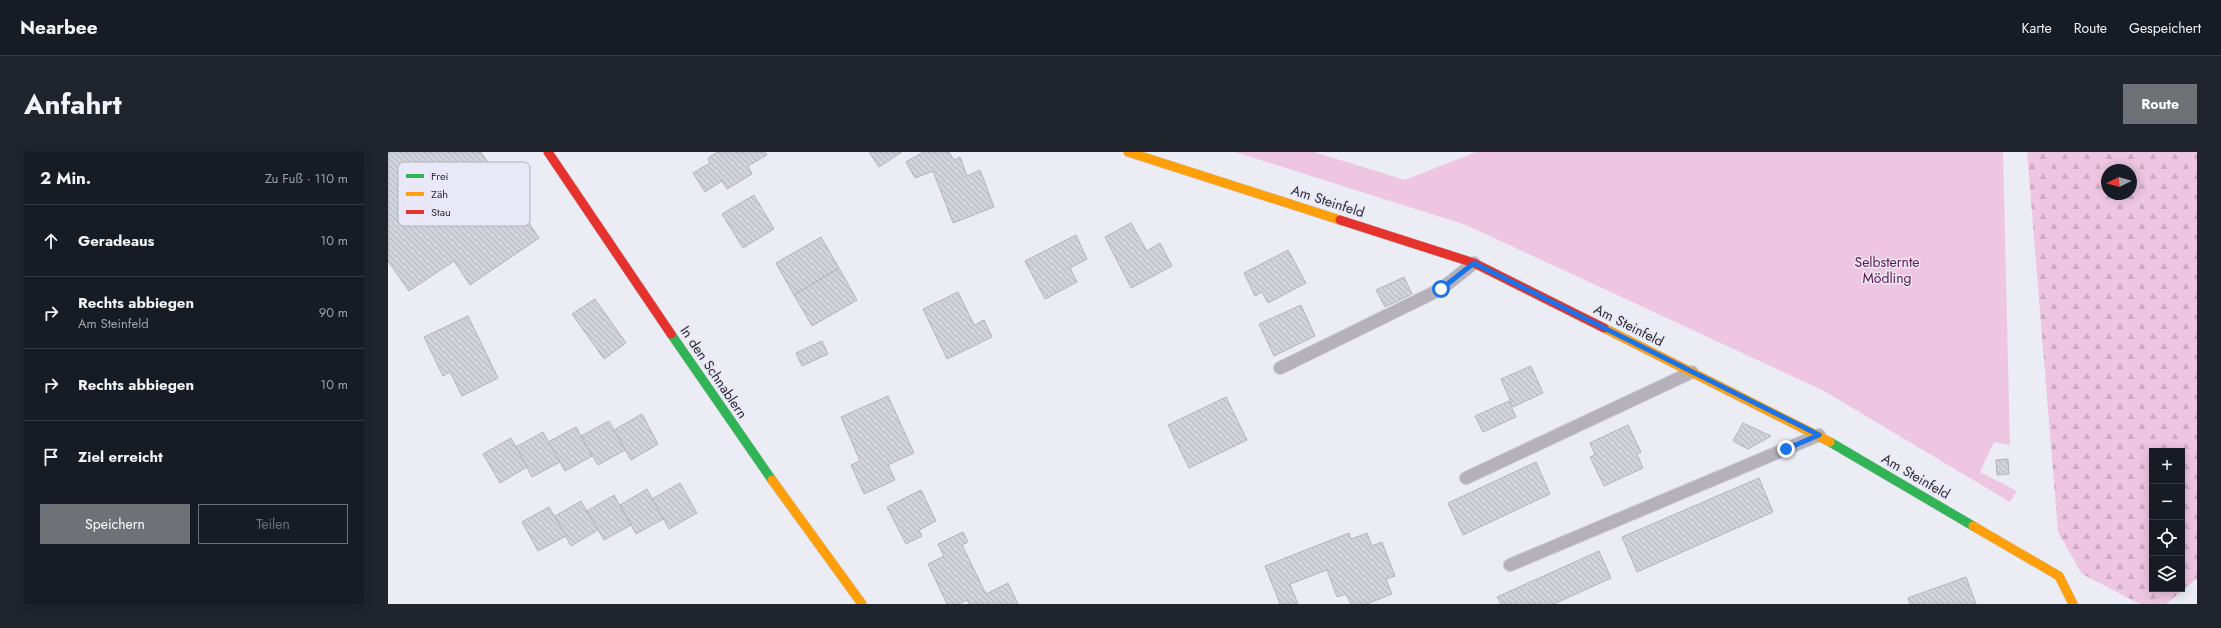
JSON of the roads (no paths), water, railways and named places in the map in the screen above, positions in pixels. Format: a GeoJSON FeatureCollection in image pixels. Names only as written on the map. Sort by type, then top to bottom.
{"type":"FeatureCollection","features":[{"type":"Feature","properties":{"kind":"street","name":"In den Schnablern"},"geometry":{"type":"LineString","coordinates":[[548,152],[718,404],[862,604]]}},
{"type":"Feature","properties":{"kind":"street","name":"Am Steinfeld"},"geometry":{"type":"LineString","coordinates":[[1128,152],[1474,263],[1819,435],[2059,576],[2072,604]]}},
{"type":"Feature","properties":{"kind":"lane"},"geometry":{"type":"LineString","coordinates":[[1280,368],[1441,289],[1474,263]]}},
{"type":"Feature","properties":{"kind":"lane"},"geometry":{"type":"LineString","coordinates":[[1466,478],[1692,372]]}},
{"type":"Feature","properties":{"kind":"lane"},"geometry":{"type":"LineString","coordinates":[[1510,565],[1819,435]]}},
{"type":"Feature","properties":{"kind":"park label","name":"Selbsternte Mödling"},"geometry":{"type":"Point","coordinates":[1887,270]}}]}
